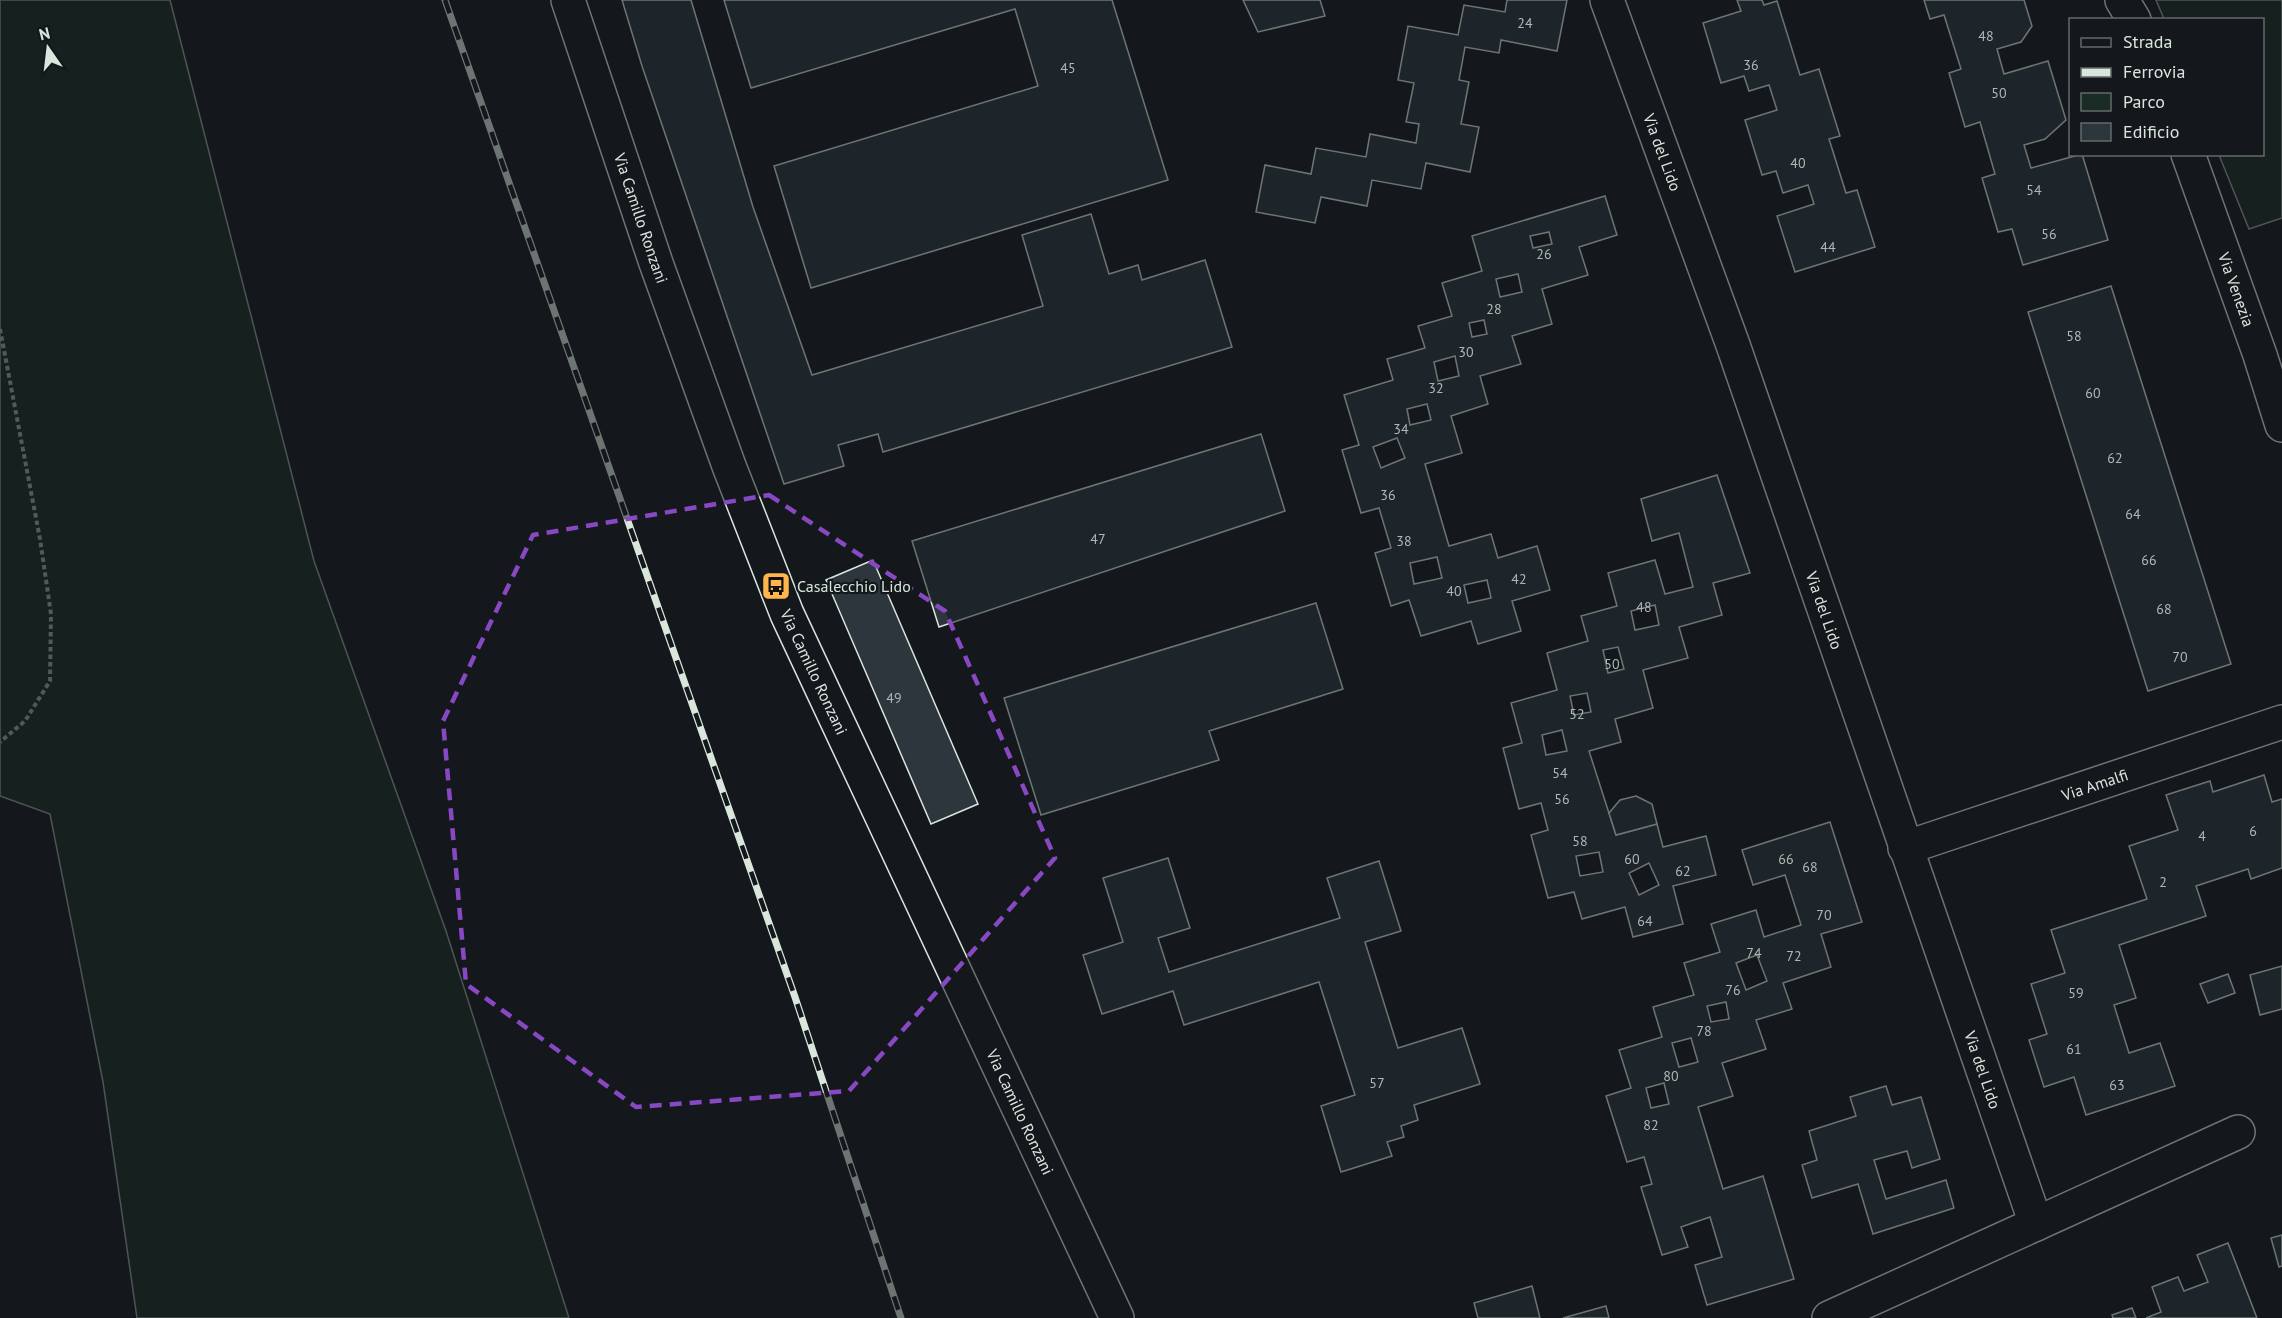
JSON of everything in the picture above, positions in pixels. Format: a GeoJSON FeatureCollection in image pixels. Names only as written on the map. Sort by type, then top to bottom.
{"type":"FeatureCollection","features":[{"type":"Feature","properties":{"kind":"street","name":"Via Camillo Ronzani"},"geometry":{"type":"LineString","coordinates":[[568,0],[664,286],[729,466],[787,614],[1117,1318]]}},
{"type":"Feature","properties":{"kind":"street","name":"Via del Lido"},"geometry":{"type":"LineString","coordinates":[[1607,0],[1733,345],[2036,1224]]}},
{"type":"Feature","properties":{"kind":"street"},"geometry":{"type":"LineString","coordinates":[[2122,0],[2133,18]]}},
{"type":"Feature","properties":{"kind":"street","name":"Via Venezia"},"geometry":{"type":"LineString","coordinates":[[2189,156],[2260,355],[2282,425]]}},
{"type":"Feature","properties":{"kind":"street","name":"Via Amalfi"},"geometry":{"type":"LineString","coordinates":[[1905,848],[2282,722]]}},
{"type":"Feature","properties":{"kind":"street"},"geometry":{"type":"LineString","coordinates":[[1829,1318],[2238,1132]]}},
{"type":"Feature","properties":{"kind":"path"},"geometry":{"type":"LineString","coordinates":[[0,329],[40,539],[51,614],[50,681],[25,721],[0,742]]}},
{"type":"Feature","properties":{"kind":"highlighted area"},"geometry":{"type":"Polygon","coordinates":[[[769,495],[945,611],[1055,858],[849,1091],[636,1107],[466,984],[443,721],[533,535],[769,495]]]}},
{"type":"Feature","properties":{"kind":"green space"},"geometry":{"type":"Polygon","coordinates":[[[0,0],[170,0],[314,561],[446,931],[569,1318],[137,1318],[103,1082],[50,814],[0,796],[0,0]]]}},
{"type":"Feature","properties":{"kind":"green space"},"geometry":{"type":"Polygon","coordinates":[[[2156,0],[2282,0],[2282,218],[2249,229],[2219,156],[2264,156],[2264,18],[2164,18],[2156,0]]]}},
{"type":"Feature","properties":{"kind":"building"},"geometry":{"type":"Polygon","coordinates":[[[622,0],[691,0],[753,207],[812,375],[1043,306],[1022,235],[1091,214],[1109,274],[1138,265],[1142,280],[1205,260],[1232,347],[883,452],[878,434],[838,445],[844,466],[784,484],[642,66],[622,0]]]}},
{"type":"Feature","properties":{"kind":"building"},"geometry":{"type":"Polygon","coordinates":[[[724,0],[1112,0],[1168,180],[811,288],[774,166],[1038,86],[1015,9],[751,88],[724,0]]]}},
{"type":"Feature","properties":{"kind":"building"},"geometry":{"type":"Polygon","coordinates":[[[1243,0],[1320,0],[1325,16],[1258,32],[1243,0]]]}},
{"type":"Feature","properties":{"kind":"building"},"geometry":{"type":"Polygon","coordinates":[[[1507,0],[1567,0],[1557,51],[1501,40],[1499,53],[1465,47],[1459,80],[1469,82],[1461,124],[1479,127],[1470,172],[1426,163],[1421,189],[1372,180],[1367,206],[1321,197],[1315,223],[1256,212],[1265,165],[1311,174],[1316,148],[1366,157],[1370,134],[1416,143],[1419,124],[1406,122],[1414,83],[1398,80],[1408,26],[1458,35],[1464,5],[1505,12],[1507,0]]]}},
{"type":"Feature","properties":{"kind":"building"},"geometry":{"type":"Polygon","coordinates":[[[1737,0],[1762,0],[1764,5],[1777,1],[1800,75],[1819,69],[1840,136],[1829,139],[1846,193],[1857,190],[1875,247],[1795,272],[1777,216],[1814,204],[1808,185],[1783,193],[1776,171],[1762,175],[1745,120],[1777,110],[1769,85],[1749,91],[1744,76],[1721,83],[1703,23],[1741,11],[1737,0]]]}},
{"type":"Feature","properties":{"kind":"building"},"geometry":{"type":"Polygon","coordinates":[[[1924,0],[2024,0],[2032,26],[2021,42],[1997,49],[2004,74],[2048,61],[2066,120],[2045,139],[2024,145],[2031,168],[2083,156],[2108,240],[2023,265],[2012,229],[1998,232],[1982,178],[1995,174],[1980,122],[1965,127],[1949,73],[1961,69],[1944,15],[1930,19],[1924,0]]]}},
{"type":"Feature","properties":{"kind":"building"},"geometry":{"type":"Polygon","coordinates":[[[1605,196],[1617,235],[1579,247],[1588,275],[1542,289],[1552,324],[1512,336],[1521,364],[1480,376],[1488,404],[1451,416],[1462,453],[1425,464],[1449,546],[1491,534],[1498,558],[1537,546],[1550,590],[1512,601],[1521,631],[1478,644],[1471,621],[1421,636],[1409,600],[1391,606],[1375,553],[1391,548],[1379,508],[1361,513],[1342,450],[1359,445],[1344,395],[1393,380],[1387,359],[1425,348],[1418,326],[1452,316],[1442,283],[1482,271],[1472,236],[1605,196]],[[1549,232],[1530,236],[1533,248],[1552,244],[1549,232]],[[1518,274],[1496,279],[1500,297],[1522,292],[1518,274]],[[1484,320],[1469,323],[1472,337],[1487,334],[1484,320]],[[1455,356],[1434,362],[1438,381],[1459,376],[1455,356]],[[1427,404],[1407,409],[1410,425],[1431,420],[1427,404]],[[1397,438],[1373,447],[1381,468],[1405,458],[1397,438]],[[1437,557],[1410,563],[1414,584],[1442,578],[1437,557]],[[1487,580],[1464,585],[1468,603],[1491,598],[1487,580]]]}},
{"type":"Feature","properties":{"kind":"building"},"geometry":{"type":"Polygon","coordinates":[[[2111,286],[2231,664],[2148,691],[2028,312],[2111,286]]]}},
{"type":"Feature","properties":{"kind":"building"},"geometry":{"type":"Polygon","coordinates":[[[1261,434],[1285,511],[939,627],[912,541],[1261,434]]]}},
{"type":"Feature","properties":{"kind":"building"},"geometry":{"type":"Polygon","coordinates":[[[1717,475],[1750,573],[1713,583],[1722,615],[1679,627],[1688,658],[1643,670],[1653,708],[1615,719],[1621,742],[1589,751],[1616,835],[1657,824],[1663,847],[1706,836],[1716,875],[1673,886],[1683,924],[1633,937],[1625,907],[1582,919],[1574,892],[1548,898],[1531,835],[1548,830],[1541,803],[1519,809],[1503,748],[1522,743],[1511,703],[1557,690],[1547,653],[1588,641],[1581,616],[1617,606],[1608,573],[1655,560],[1665,594],[1693,587],[1679,533],[1652,541],[1641,499],[1717,475]],[[1655,605],[1631,611],[1635,630],[1659,625],[1655,605]],[[1618,647],[1603,650],[1608,673],[1624,669],[1618,647]],[[1587,693],[1570,696],[1574,715],[1591,712],[1587,693]],[[1562,730],[1542,735],[1546,755],[1567,751],[1562,730]],[[1599,852],[1576,856],[1580,876],[1603,872],[1599,852]],[[1649,863],[1629,873],[1639,895],[1659,885],[1649,863]]]}},
{"type":"Feature","properties":{"kind":"building"},"geometry":{"type":"Polygon","coordinates":[[[873,560],[978,804],[931,824],[826,580],[873,560]]]}},
{"type":"Feature","properties":{"kind":"building"},"geometry":{"type":"Polygon","coordinates":[[[1316,603],[1343,689],[1209,731],[1219,760],[1041,815],[1004,698],[1316,603]]]}},
{"type":"Feature","properties":{"kind":"building"},"geometry":{"type":"Polygon","coordinates":[[[2264,775],[2272,802],[2282,799],[2282,868],[2251,879],[2248,869],[2196,886],[2206,916],[2119,945],[2136,998],[2114,1005],[2129,1053],[2160,1043],[2175,1086],[2086,1115],[2074,1077],[2044,1087],[2029,1040],[2047,1034],[2031,984],[2065,973],[2051,930],[2147,899],[2129,846],[2178,830],[2166,795],[2210,781],[2213,792],[2264,775]]]}},
{"type":"Feature","properties":{"kind":"building"},"geometry":{"type":"Polygon","coordinates":[[[1636,796],[1652,804],[1657,824],[1616,835],[1609,813],[1620,800],[1636,796]]]}},
{"type":"Feature","properties":{"kind":"building"},"geometry":{"type":"Polygon","coordinates":[[[1830,822],[1862,922],[1821,934],[1831,967],[1783,983],[1792,1009],[1756,1020],[1766,1049],[1722,1063],[1733,1096],[1698,1107],[1723,1189],[1763,1176],[1794,1279],[1707,1305],[1695,1265],[1722,1257],[1710,1217],[1681,1227],[1688,1247],[1662,1255],[1641,1187],[1652,1184],[1644,1157],[1627,1162],[1606,1096],[1631,1088],[1619,1050],[1662,1037],[1653,1007],[1694,995],[1684,963],[1720,952],[1711,924],[1756,910],[1764,937],[1801,925],[1785,875],[1753,885],[1742,850],[1830,822]],[[1757,955],[1736,963],[1746,990],[1767,981],[1757,955]],[[1726,1002],[1707,1006],[1711,1022],[1729,1019],[1726,1002]],[[1691,1038],[1672,1043],[1679,1067],[1698,1062],[1691,1038]],[[1664,1083],[1646,1088],[1651,1108],[1669,1104],[1664,1083]]]}},
{"type":"Feature","properties":{"kind":"building"},"geometry":{"type":"Polygon","coordinates":[[[1168,858],[1190,928],[1158,938],[1169,972],[1340,918],[1327,878],[1379,861],[1401,931],[1365,942],[1398,1048],[1462,1028],[1480,1084],[1414,1105],[1418,1120],[1401,1126],[1404,1137],[1387,1142],[1392,1156],[1341,1172],[1321,1106],[1355,1095],[1319,982],[1184,1025],[1173,991],[1102,1014],[1083,955],[1123,942],[1103,878],[1168,858]]]}},
{"type":"Feature","properties":{"kind":"building"},"geometry":{"type":"Polygon","coordinates":[[[2282,966],[2282,1009],[2260,1015],[2250,975],[2282,966]]]}},
{"type":"Feature","properties":{"kind":"building"},"geometry":{"type":"Polygon","coordinates":[[[2228,974],[2235,993],[2208,1003],[2200,984],[2228,974]]]}},
{"type":"Feature","properties":{"kind":"building"},"geometry":{"type":"Polygon","coordinates":[[[1886,1086],[1892,1105],[1921,1097],[1940,1159],[1912,1168],[1907,1151],[1874,1160],[1886,1199],[1946,1180],[1954,1208],[1873,1234],[1858,1184],[1812,1198],[1802,1165],[1817,1160],[1809,1131],[1856,1116],[1850,1097],[1886,1086]]]}},
{"type":"Feature","properties":{"kind":"building"},"geometry":{"type":"Polygon","coordinates":[[[2282,1235],[2282,1266],[2279,1267],[2271,1238],[2282,1235]]]}},
{"type":"Feature","properties":{"kind":"building"},"geometry":{"type":"Polygon","coordinates":[[[2228,1243],[2257,1318],[2146,1318],[2161,1312],[2152,1287],[2178,1277],[2184,1291],[2208,1282],[2197,1255],[2228,1243]]]}},
{"type":"Feature","properties":{"kind":"building"},"geometry":{"type":"Polygon","coordinates":[[[1532,1286],[1540,1318],[1478,1318],[1474,1303],[1532,1286]]]}},
{"type":"Feature","properties":{"kind":"building"},"geometry":{"type":"Polygon","coordinates":[[[1606,1306],[1609,1318],[1563,1318],[1606,1306]]]}},
{"type":"Feature","properties":{"kind":"building"},"geometry":{"type":"Polygon","coordinates":[[[2132,1308],[2136,1318],[2113,1318],[2112,1315],[2132,1308]]]}},
{"type":"Feature","properties":{"kind":"railway"},"geometry":{"type":"LineString","coordinates":[[445,0],[795,997],[901,1318]]}},
{"type":"Feature","properties":{"kind":"place","name":"Casalecchio Lido"},"geometry":{"type":"Point","coordinates":[776,586]}}]}
